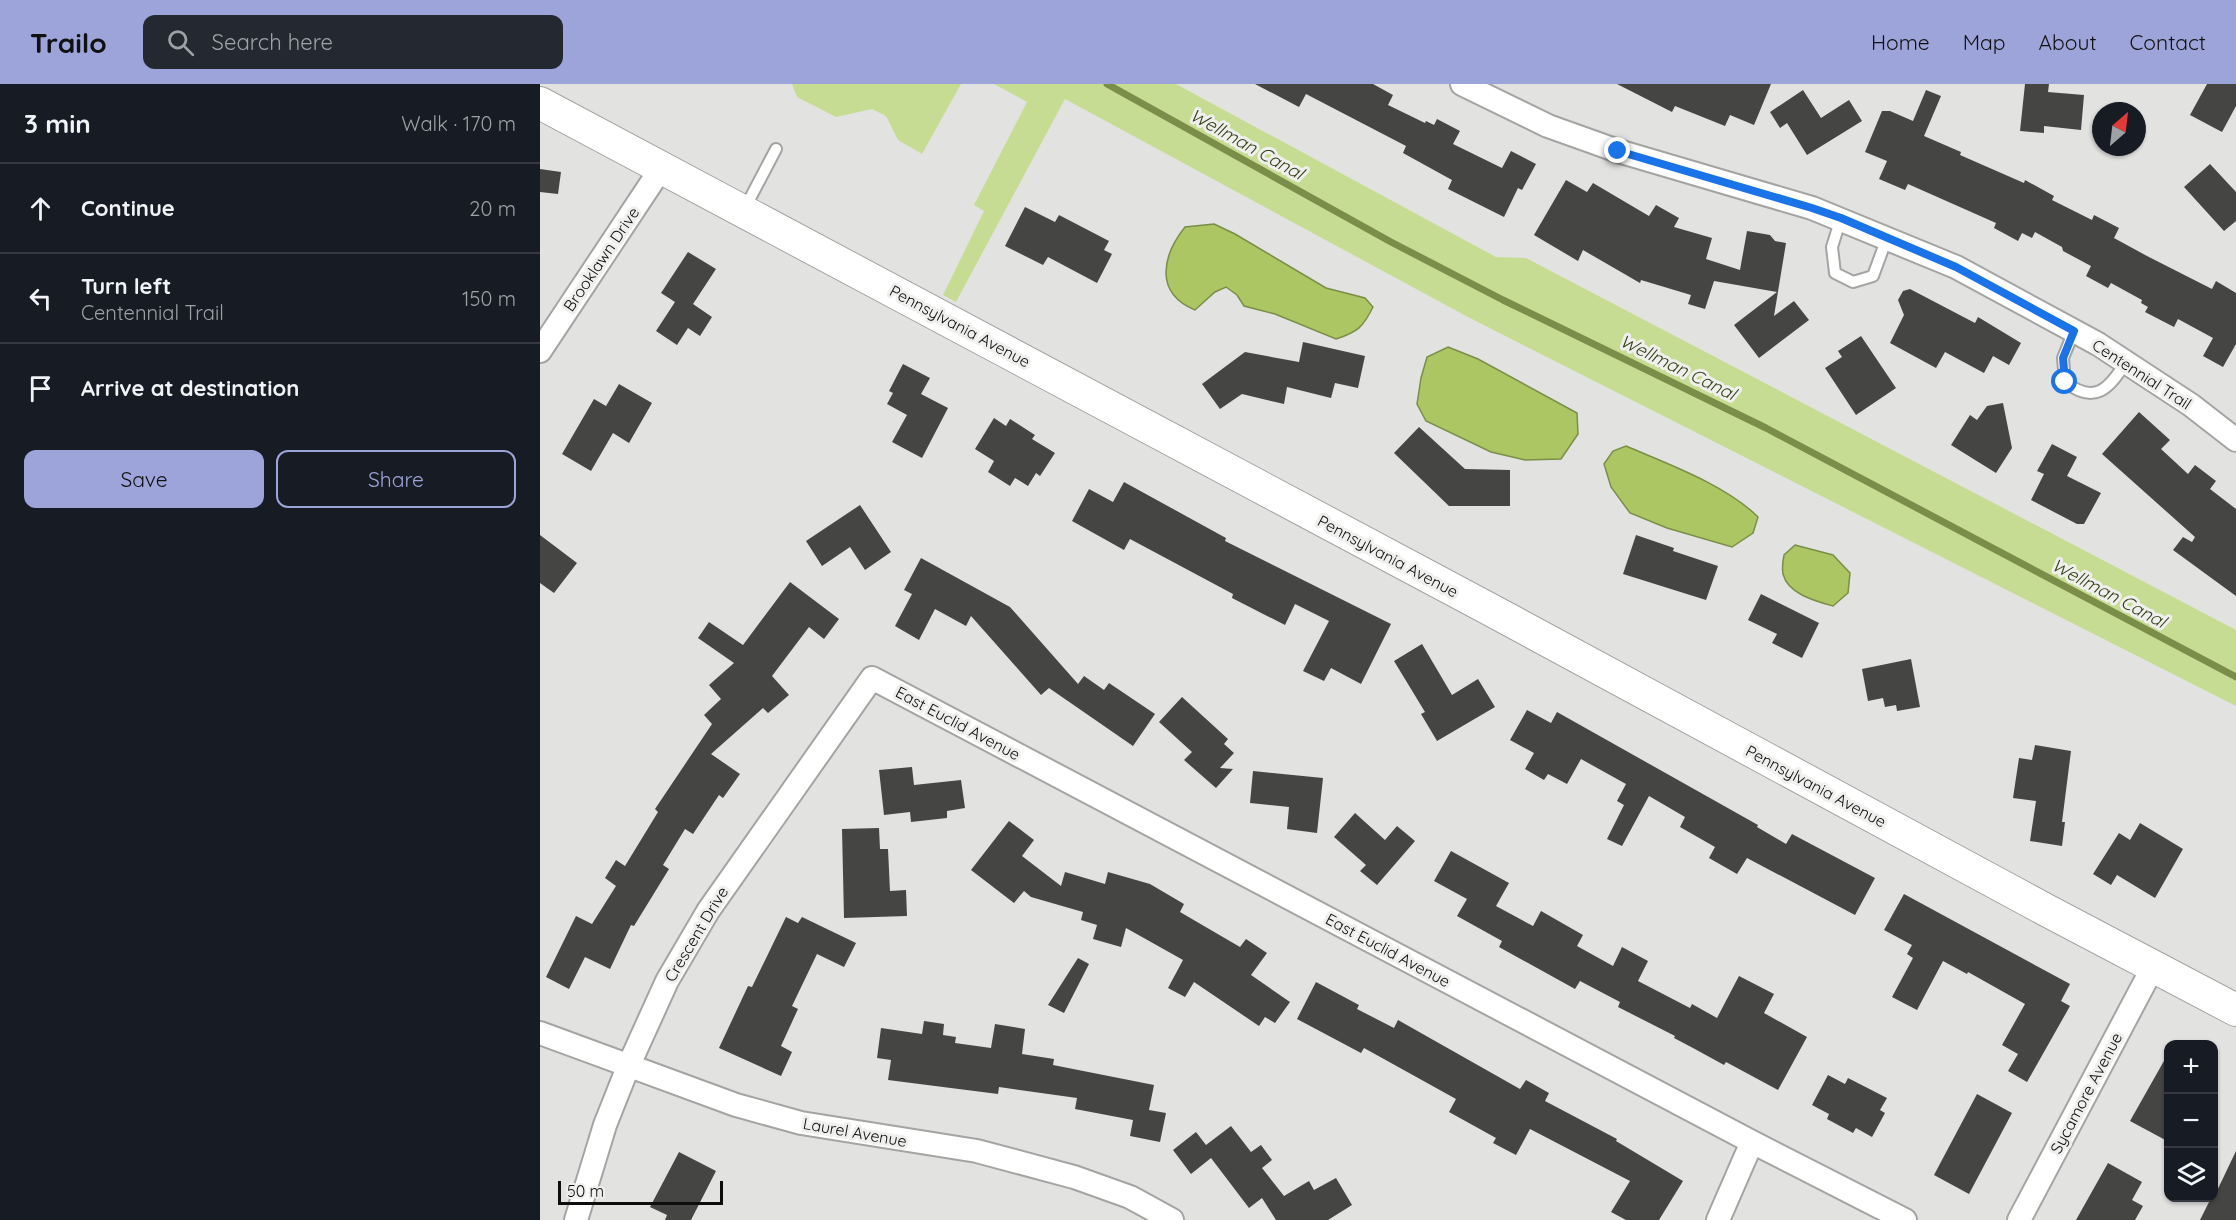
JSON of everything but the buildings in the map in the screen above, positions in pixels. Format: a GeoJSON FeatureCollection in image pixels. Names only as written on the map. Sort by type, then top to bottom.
{"type":"FeatureCollection","features":[{"type":"Feature","properties":{"kind":"street","name":"Centennial Trail"},"geometry":{"type":"LineString","coordinates":[[1473,86],[1548,126],[1609,148],[1841,218],[1956,267],[2126,362],[2191,405],[2236,440]]}},
{"type":"Feature","properties":{"kind":"street","name":"Pennsylvania Avenue"},"geometry":{"type":"LineString","coordinates":[[540,103],[2236,1010]]}},
{"type":"Feature","properties":{"kind":"street","name":"Brooklawn Drive"},"geometry":{"type":"LineString","coordinates":[[540,351],[662,167]]}},
{"type":"Feature","properties":{"kind":"street","name":"Crescent Drive"},"geometry":{"type":"LineString","coordinates":[[576,1220],[605,1125],[628,1067],[667,981],[708,911],[872,678]]}},
{"type":"Feature","properties":{"kind":"street","name":"East Euclid Avenue"},"geometry":{"type":"LineString","coordinates":[[872,678],[1752,1142],[1905,1220]]}},
{"type":"Feature","properties":{"kind":"street","name":"Sycamore Avenue"},"geometry":{"type":"LineString","coordinates":[[2019,1220],[2153,967]]}},
{"type":"Feature","properties":{"kind":"street","name":"Laurel Avenue"},"geometry":{"type":"LineString","coordinates":[[540,1033],[736,1105],[801,1123],[977,1151],[1074,1177],[1130,1197],[1172,1220]]}},
{"type":"Feature","properties":{"kind":"street"},"geometry":{"type":"LineString","coordinates":[[1718,1220],[1752,1142]]}},
{"type":"Feature","properties":{"kind":"lane"},"geometry":{"type":"LineString","coordinates":[[743,211],[776,149]]}},
{"type":"Feature","properties":{"kind":"lane"},"geometry":{"type":"LineString","coordinates":[[1841,218],[1832,248],[1835,273],[1853,282],[1873,276],[1887,238]]}},
{"type":"Feature","properties":{"kind":"lane"},"geometry":{"type":"LineString","coordinates":[[2074,331],[2063,358],[2065,382],[2079,393],[2093,394],[2113,382],[2126,362]]}},
{"type":"Feature","properties":{"kind":"shaded area"},"geometry":{"type":"Polygon","coordinates":[[[792,84],[961,84],[922,154],[898,140],[886,116],[872,109],[836,117],[797,97],[792,84]]]}},
{"type":"Feature","properties":{"kind":"shaded area"},"geometry":{"type":"Polygon","coordinates":[[[994,84],[1176,84],[1496,257],[1526,258],[2236,630],[2236,706],[1466,316],[1065,99],[956,302],[943,295],[984,211],[974,205],[1027,102],[994,84]]]}},
{"type":"Feature","properties":{"kind":"shaded area"},"geometry":{"type":"Polygon","coordinates":[[[1214,224],[1326,288],[1365,298],[1373,307],[1359,328],[1336,339],[1275,314],[1244,306],[1237,295],[1226,287],[1215,292],[1195,310],[1182,303],[1173,294],[1168,284],[1167,262],[1177,238],[1185,227],[1214,224]]]}},
{"type":"Feature","properties":{"kind":"shaded area"},"geometry":{"type":"Polygon","coordinates":[[[1448,347],[1478,359],[1577,413],[1578,434],[1561,459],[1525,460],[1491,452],[1426,421],[1417,404],[1427,357],[1448,347]]]}},
{"type":"Feature","properties":{"kind":"shaded area"},"geometry":{"type":"Polygon","coordinates":[[[1626,446],[1696,476],[1730,495],[1758,517],[1753,533],[1732,547],[1667,528],[1630,513],[1611,487],[1604,464],[1613,451],[1626,446]]]}},
{"type":"Feature","properties":{"kind":"shaded area"},"geometry":{"type":"Polygon","coordinates":[[[1795,545],[1833,555],[1850,573],[1848,593],[1833,606],[1803,596],[1790,587],[1786,581],[1783,574],[1784,555],[1795,545]]]}},
{"type":"Feature","properties":{"kind":"waterway","name":"Wellman Canal"},"geometry":{"type":"LineString","coordinates":[[1107,84],[1391,242],[1503,300],[1766,428],[2236,677]]}},
{"type":"Feature","properties":{"kind":"route"},"geometry":{"type":"LineString","coordinates":[[1618,151],[1812,208],[1956,267],[2074,331],[2063,358],[2065,382]]}}]}
